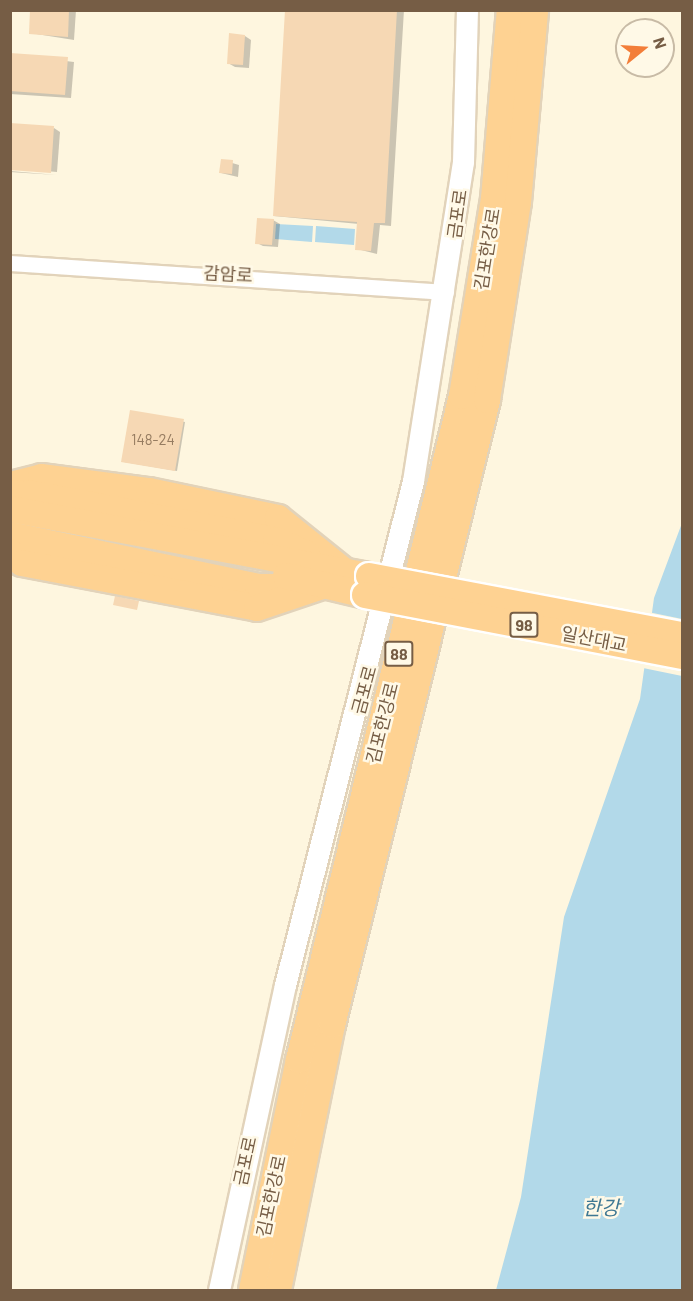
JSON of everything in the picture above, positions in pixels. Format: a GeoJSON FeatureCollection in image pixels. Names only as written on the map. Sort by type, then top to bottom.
{"type":"FeatureCollection","features":[{"type":"Feature","properties":{"kind":"highway","name":"김포한강로"},"geometry":{"type":"LineString","coordinates":[[252,1290],[302,1049],[462,396],[494,200],[510,10]]}},
{"type":"Feature","properties":{"kind":"highway","name":"김포한강로"},"geometry":{"type":"LineString","coordinates":[[278,1290],[332,1024],[487,400],[518,202],[535,10]]}},
{"type":"Feature","properties":{"kind":"highway"},"geometry":{"type":"LineString","coordinates":[[10,485],[41,477],[149,491],[278,518],[360,581]]}},
{"type":"Feature","properties":{"kind":"highway"},"geometry":{"type":"LineString","coordinates":[[10,494],[29,493],[276,540],[360,581]]}},
{"type":"Feature","properties":{"kind":"highway"},"geometry":{"type":"LineString","coordinates":[[10,501],[274,550],[360,581]]}},
{"type":"Feature","properties":{"kind":"highway","name":"98"},"geometry":{"type":"LineString","coordinates":[[10,509],[360,581]]}},
{"type":"Feature","properties":{"kind":"highway","name":"98"},"geometry":{"type":"LineString","coordinates":[[10,521],[322,586],[360,581]]}},
{"type":"Feature","properties":{"kind":"highway"},"geometry":{"type":"LineString","coordinates":[[10,529],[322,586]]}},
{"type":"Feature","properties":{"kind":"highway"},"geometry":{"type":"LineString","coordinates":[[10,535],[258,588],[322,586]]}},
{"type":"Feature","properties":{"kind":"highway"},"geometry":{"type":"LineString","coordinates":[[10,545],[255,597],[322,586]]}},
{"type":"Feature","properties":{"kind":"highway"},"geometry":{"type":"LineString","coordinates":[[10,552],[22,563],[257,608],[322,586]]}},
{"type":"Feature","properties":{"kind":"highway","name":"일산대교"},"geometry":{"type":"LineString","coordinates":[[360,581],[682,635]]}},
{"type":"Feature","properties":{"kind":"highway","name":"일산대교"},"geometry":{"type":"LineString","coordinates":[[360,581],[682,656]]}},
{"type":"Feature","properties":{"kind":"main road","name":"금포로"},"geometry":{"type":"LineString","coordinates":[[219,1290],[285,985],[402,538],[446,292],[463,162],[467,10]]}},
{"type":"Feature","properties":{"kind":"street","name":"감암로"},"geometry":{"type":"LineString","coordinates":[[10,262],[446,292]]}},
{"type":"Feature","properties":{"kind":"water"},"geometry":{"type":"Polygon","coordinates":[[[276,224],[313,226],[312,242],[275,239],[276,224]]]}},
{"type":"Feature","properties":{"kind":"water"},"geometry":{"type":"Polygon","coordinates":[[[316,226],[355,229],[354,245],[315,242],[316,226]]]}},
{"type":"Feature","properties":{"kind":"water","name":"한강"},"geometry":{"type":"Polygon","coordinates":[[[682,523],[682,1290],[496,1290],[521,1197],[564,917],[640,699],[654,598],[682,523]]]}},
{"type":"Feature","properties":{"kind":"pier"},"geometry":{"type":"Polygon","coordinates":[[[648,612],[682,619],[682,676],[643,668],[648,612]]]}},
{"type":"Feature","properties":{"kind":"building"},"geometry":{"type":"Polygon","coordinates":[[[30,10],[69,10],[68,37],[29,34],[30,10]]]}},
{"type":"Feature","properties":{"kind":"building"},"geometry":{"type":"Polygon","coordinates":[[[285,10],[397,10],[385,223],[374,223],[371,251],[355,250],[357,222],[273,216],[285,10]]]}},
{"type":"Feature","properties":{"kind":"building"},"geometry":{"type":"Polygon","coordinates":[[[229,33],[245,35],[243,65],[227,64],[229,33]]]}},
{"type":"Feature","properties":{"kind":"building"},"geometry":{"type":"Polygon","coordinates":[[[10,53],[68,57],[65,95],[10,91],[10,53]]]}},
{"type":"Feature","properties":{"kind":"building"},"geometry":{"type":"Polygon","coordinates":[[[10,123],[54,126],[51,173],[10,170],[10,123]]]}},
{"type":"Feature","properties":{"kind":"building"},"geometry":{"type":"Polygon","coordinates":[[[221,159],[233,160],[232,174],[219,173],[221,159]]]}},
{"type":"Feature","properties":{"kind":"building"},"geometry":{"type":"Polygon","coordinates":[[[257,218],[274,219],[272,245],[255,244],[257,218]]]}},
{"type":"Feature","properties":{"kind":"building"},"geometry":{"type":"Polygon","coordinates":[[[130,410],[184,419],[175,471],[121,462],[130,410]]]}},
{"type":"Feature","properties":{"kind":"building"},"geometry":{"type":"Polygon","coordinates":[[[115,596],[139,601],[137,610],[113,605],[115,596]]]}}]}
